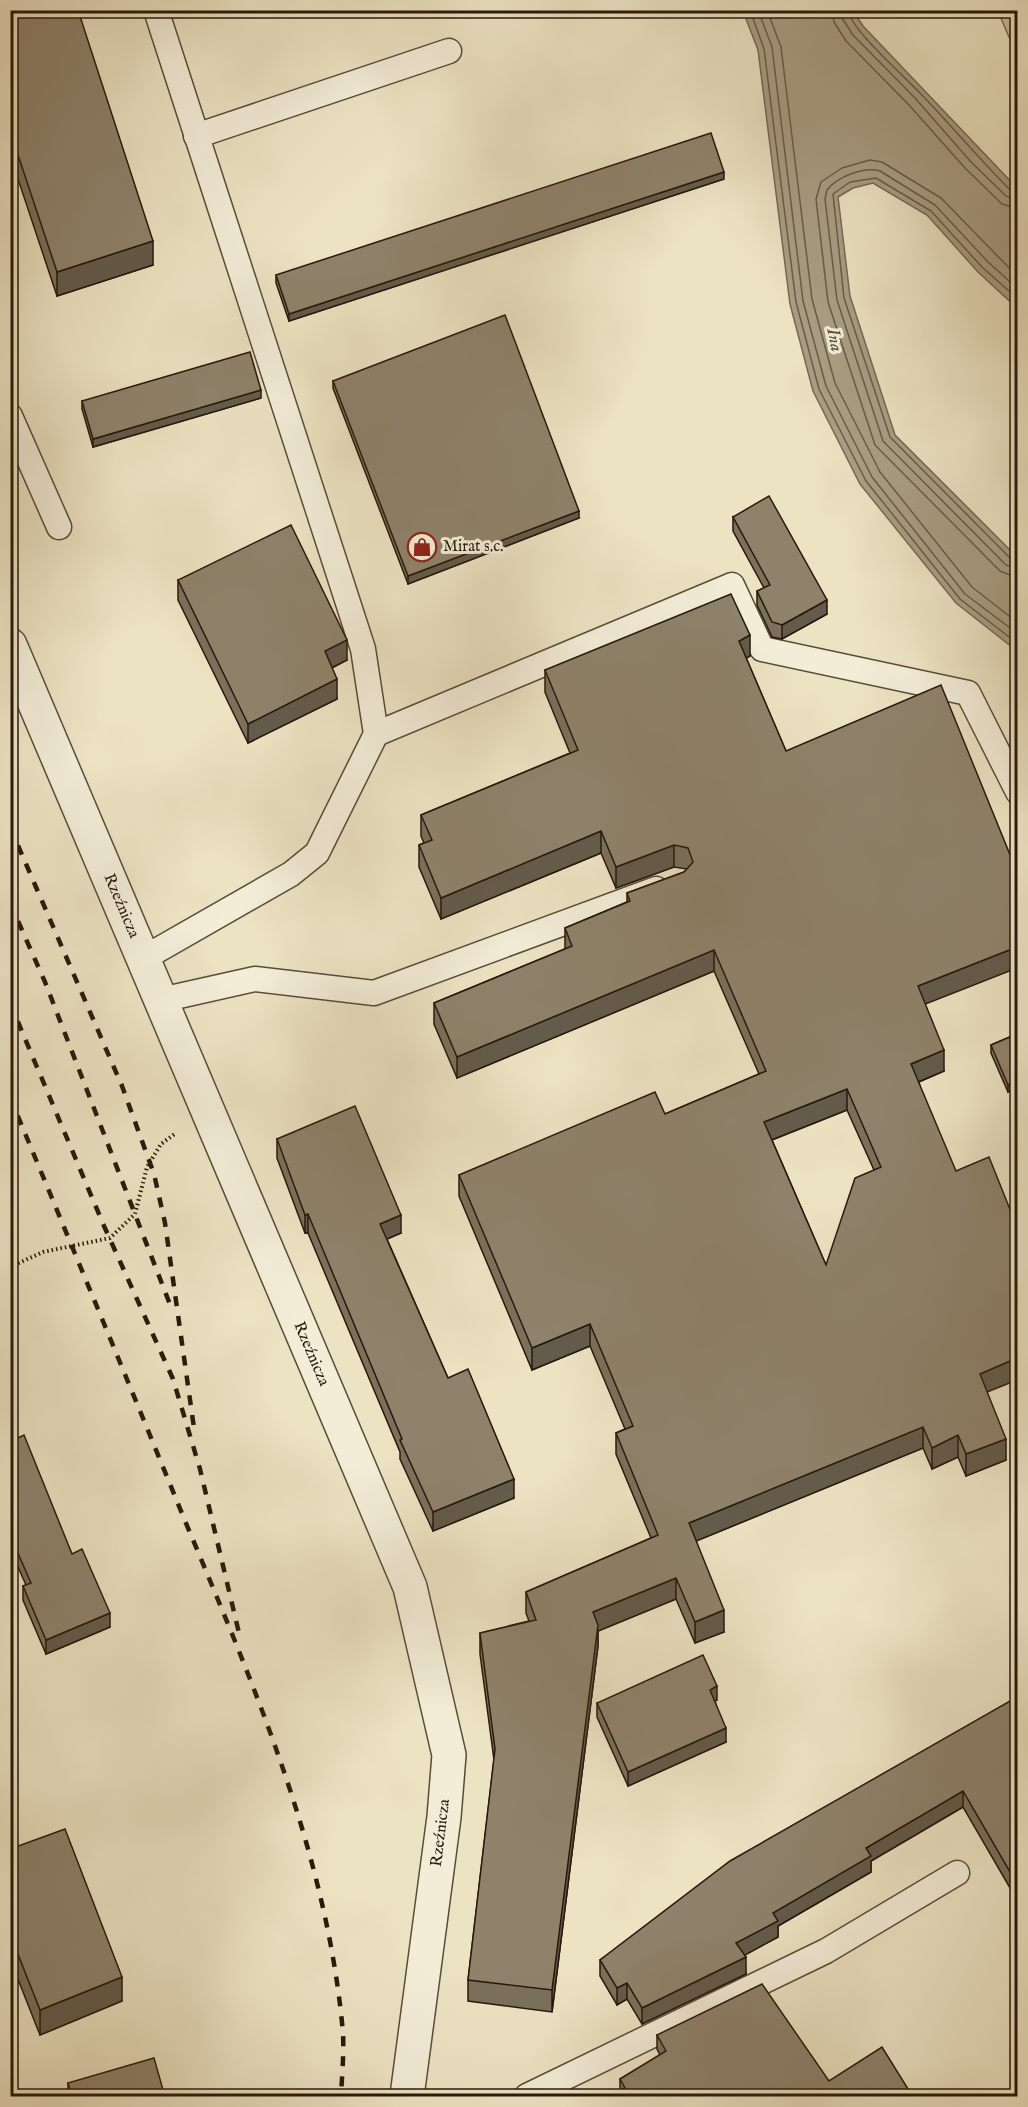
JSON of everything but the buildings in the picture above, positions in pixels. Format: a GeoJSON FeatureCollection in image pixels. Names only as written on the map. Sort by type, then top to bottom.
{"type":"FeatureCollection","features":[{"type":"Feature","properties":{"kind":"street","name":"Rzeźnicza"},"geometry":{"type":"LineString","coordinates":[[10,645],[410,1587],[449,1755],[444,1817],[407,2097]]}},
{"type":"Feature","properties":{"kind":"lane"},"geometry":{"type":"LineString","coordinates":[[144,958],[291,874],[317,853],[376,734],[363,649],[156,10]]}},
{"type":"Feature","properties":{"kind":"lane"},"geometry":{"type":"LineString","coordinates":[[196,136],[449,51]]}},
{"type":"Feature","properties":{"kind":"lane"},"geometry":{"type":"LineString","coordinates":[[10,416],[59,527]]}},
{"type":"Feature","properties":{"kind":"lane"},"geometry":{"type":"LineString","coordinates":[[376,734],[732,585],[762,649],[968,693],[1017,792]]}},
{"type":"Feature","properties":{"kind":"lane"},"geometry":{"type":"LineString","coordinates":[[161,1000],[255,979],[374,993],[679,880]]}},
{"type":"Feature","properties":{"kind":"lane"},"geometry":{"type":"LineString","coordinates":[[527,2097],[826,1951],[957,1873]]}},
{"type":"Feature","properties":{"kind":"path"},"geometry":{"type":"LineString","coordinates":[[10,1267],[43,1252],[110,1238],[135,1214],[147,1167],[161,1144],[209,1112]]}},
{"type":"Feature","properties":{"kind":"shaded area"},"geometry":{"type":"Polygon","coordinates":[[[998,11],[1017,11],[1017,56],[998,11]]]}},
{"type":"Feature","properties":{"kind":"water","name":"Ina"},"geometry":{"type":"Polygon","coordinates":[[[743,11],[853,11],[863,26],[1017,188],[1017,308],[978,272],[927,215],[873,183],[853,188],[838,197],[850,296],[895,435],[1017,557],[1017,651],[956,603],[860,484],[813,391],[790,304],[758,50],[743,11]]]}},
{"type":"Feature","properties":{"kind":"railway"},"geometry":{"type":"LineString","coordinates":[[10,827],[122,1086],[154,1174],[165,1223],[194,1428]]}},
{"type":"Feature","properties":{"kind":"railway"},"geometry":{"type":"LineString","coordinates":[[10,903],[45,982],[171,1307]]}},
{"type":"Feature","properties":{"kind":"railway"},"geometry":{"type":"LineString","coordinates":[[10,1003],[104,1226],[173,1379],[200,1469],[239,1633]]}},
{"type":"Feature","properties":{"kind":"railway"},"geometry":{"type":"LineString","coordinates":[[10,1097],[235,1641],[283,1768],[304,1833],[321,1899],[334,1966],[343,2033],[341,2096]]}},
{"type":"Feature","properties":{"kind":"place","name":"Mirat s.c."},"geometry":{"type":"Point","coordinates":[422,547]}}]}
